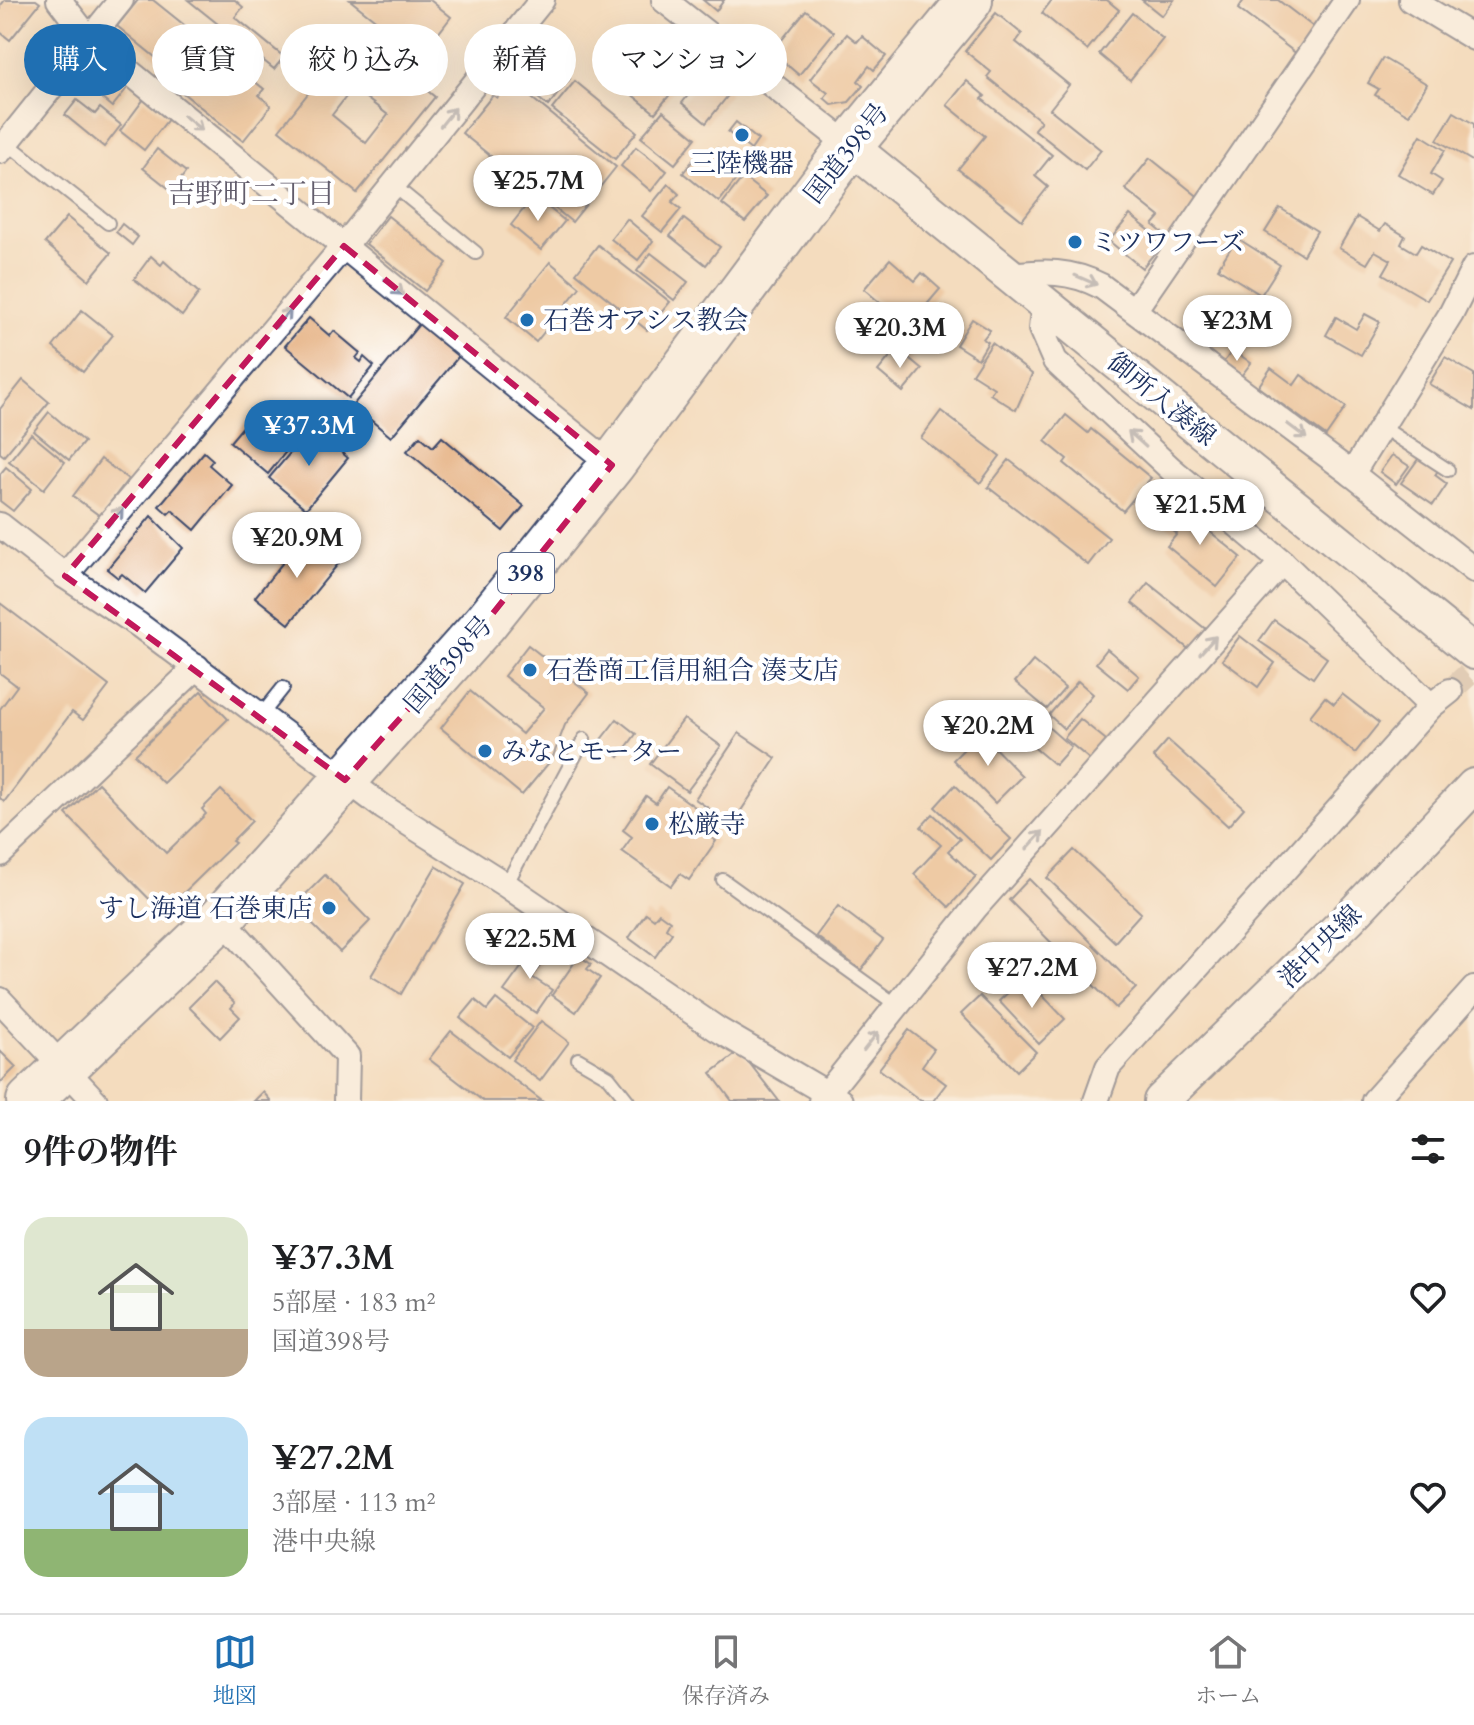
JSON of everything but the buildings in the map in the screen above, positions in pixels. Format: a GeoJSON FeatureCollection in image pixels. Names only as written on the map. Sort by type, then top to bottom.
{"type":"FeatureCollection","features":[{"type":"Feature","properties":{"kind":"highway","name":"国道398号"},"geometry":{"type":"LineString","coordinates":[[29,1101],[221,918],[485,623],[612,465],[850,146],[970,0]]}},
{"type":"Feature","properties":{"kind":"street"},"geometry":{"type":"LineString","coordinates":[[59,0],[77,24]]}},
{"type":"Feature","properties":{"kind":"street"},"geometry":{"type":"LineString","coordinates":[[101,24],[121,0]]}},
{"type":"Feature","properties":{"kind":"street"},"geometry":{"type":"LineString","coordinates":[[65,576],[344,246],[542,0]]}},
{"type":"Feature","properties":{"kind":"street"},"geometry":{"type":"LineString","coordinates":[[664,0],[850,146]]}},
{"type":"Feature","properties":{"kind":"street"},"geometry":{"type":"LineString","coordinates":[[1135,309],[1347,0]]}},
{"type":"Feature","properties":{"kind":"street"},"geometry":{"type":"LineString","coordinates":[[1411,0],[1474,38]]}},
{"type":"Feature","properties":{"kind":"street"},"geometry":{"type":"LineString","coordinates":[[136,77],[612,465]]}},
{"type":"Feature","properties":{"kind":"street"},"geometry":{"type":"LineString","coordinates":[[3,147],[44,96]]}},
{"type":"Feature","properties":{"kind":"street","name":"御所入湊線"},"geometry":{"type":"LineString","coordinates":[[850,146],[1474,652]]}},
{"type":"Feature","properties":{"kind":"street"},"geometry":{"type":"LineString","coordinates":[[1352,474],[1451,314],[1474,268]]}},
{"type":"Feature","properties":{"kind":"street"},"geometry":{"type":"LineString","coordinates":[[1010,275],[1051,270],[1081,276],[1135,309],[1474,570]]}},
{"type":"Feature","properties":{"kind":"street"},"geometry":{"type":"LineString","coordinates":[[1044,303],[1041,329],[1055,361],[1171,469],[1441,699],[1108,1067],[1096,1101]]}},
{"type":"Feature","properties":{"kind":"street"},"geometry":{"type":"LineString","coordinates":[[0,525],[65,576],[197,667],[259,718],[345,780],[717,1029],[830,1098],[975,908],[1282,562]]}},
{"type":"Feature","properties":{"kind":"street"},"geometry":{"type":"LineString","coordinates":[[0,854],[197,667]]}},
{"type":"Feature","properties":{"kind":"street","name":"港中央線"},"geometry":{"type":"LineString","coordinates":[[1161,1101],[1349,918],[1474,786]]}},
{"type":"Feature","properties":{"kind":"street"},"geometry":{"type":"LineString","coordinates":[[221,918],[347,1056],[346,1101]]}},
{"type":"Feature","properties":{"kind":"street"},"geometry":{"type":"LineString","coordinates":[[1374,1101],[1474,989]]}},
{"type":"Feature","properties":{"kind":"street"},"geometry":{"type":"LineString","coordinates":[[0,1000],[95,1101]]}},
{"type":"Feature","properties":{"kind":"lane"},"geometry":{"type":"LineString","coordinates":[[3,147],[108,223]]}},
{"type":"Feature","properties":{"kind":"lane"},"geometry":{"type":"LineString","coordinates":[[393,185],[476,253]]}},
{"type":"Feature","properties":{"kind":"lane"},"geometry":{"type":"LineString","coordinates":[[1382,427],[1448,470]]}},
{"type":"Feature","properties":{"kind":"lane"},"geometry":{"type":"LineString","coordinates":[[259,718],[283,688]]}},
{"type":"Feature","properties":{"kind":"lane"},"geometry":{"type":"LineString","coordinates":[[506,885],[584,739]]}},
{"type":"Feature","properties":{"kind":"lane"},"geometry":{"type":"LineString","coordinates":[[723,880],[898,1006]]}},
{"type":"Feature","properties":{"kind":"lane"},"geometry":{"type":"LineString","coordinates":[[578,1059],[609,1077],[628,1101]]}},
{"type":"Feature","properties":{"kind":"highlighted area"},"geometry":{"type":"Polygon","coordinates":[[[344,246],[612,465],[485,623],[345,780],[65,576],[344,246]]]}},
{"type":"Feature","properties":{"kind":"tunnel"},"geometry":{"type":"LineString","coordinates":[[1450,691],[1474,669]]}},
{"type":"Feature","properties":{"kind":"place","name":"三陸機器"},"geometry":{"type":"Point","coordinates":[742,135]}},
{"type":"Feature","properties":{"kind":"place","name":"ミツワフーズ"},"geometry":{"type":"Point","coordinates":[1075,242]}},
{"type":"Feature","properties":{"kind":"place","name":"石巻オアシス教会"},"geometry":{"type":"Point","coordinates":[527,320]}},
{"type":"Feature","properties":{"kind":"place","name":"石巻商工信用組合 湊支店"},"geometry":{"type":"Point","coordinates":[530,670]}},
{"type":"Feature","properties":{"kind":"place","name":"みなとモーター"},"geometry":{"type":"Point","coordinates":[485,751]}},
{"type":"Feature","properties":{"kind":"place","name":"松厳寺"},"geometry":{"type":"Point","coordinates":[652,824]}},
{"type":"Feature","properties":{"kind":"place","name":"すし海道 石巻東店"},"geometry":{"type":"Point","coordinates":[329,908]}},
{"type":"Feature","properties":{"kind":"district","name":"吉野町二丁目"},"geometry":{"type":"Point","coordinates":[251,193]}}]}
